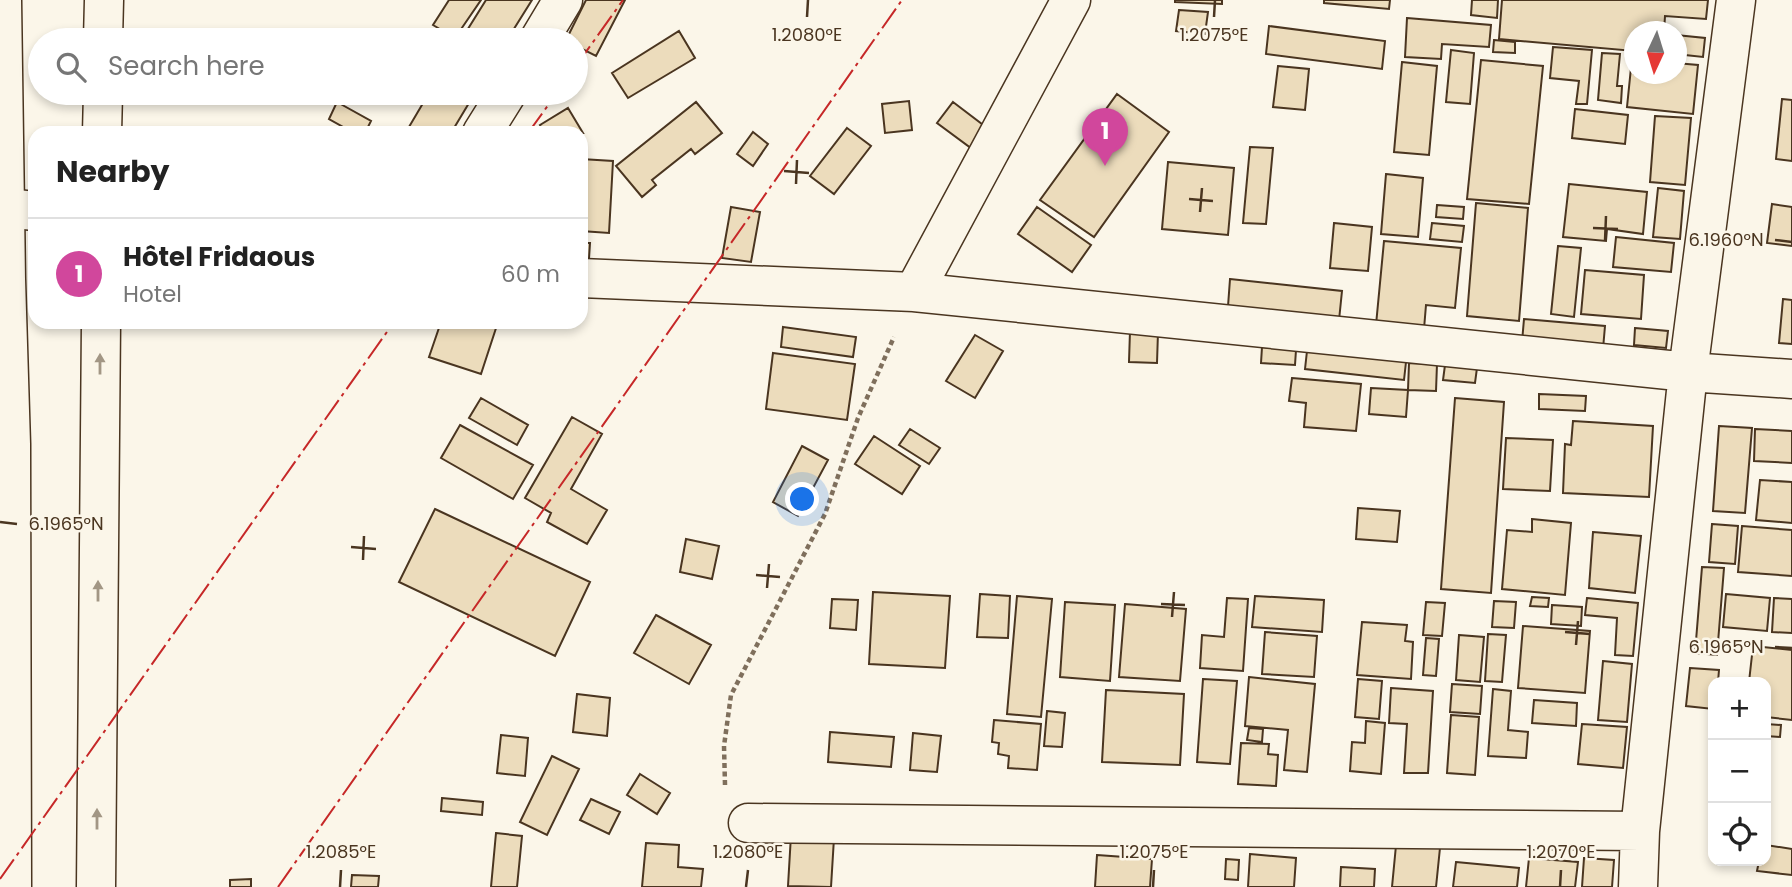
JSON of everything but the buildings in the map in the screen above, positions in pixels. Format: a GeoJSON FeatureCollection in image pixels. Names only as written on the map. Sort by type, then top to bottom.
{"type":"FeatureCollection","features":[{"type":"Feature","properties":{"kind":"main road"},"geometry":{"type":"LineString","coordinates":[[2,0],[20,210],[6,442],[12,887]]}},
{"type":"Feature","properties":{"kind":"main road"},"geometry":{"type":"LineString","coordinates":[[103,28],[104,0]]}},
{"type":"Feature","properties":{"kind":"main road"},"geometry":{"type":"LineString","coordinates":[[546,28],[563,0]]}},
{"type":"Feature","properties":{"kind":"main road"},"geometry":{"type":"LineString","coordinates":[[914,292],[1071,0]]}},
{"type":"Feature","properties":{"kind":"main road"},"geometry":{"type":"LineString","coordinates":[[1638,887],[1640,831],[1688,372],[1736,0]]}},
{"type":"Feature","properties":{"kind":"main road"},"geometry":{"type":"LineString","coordinates":[[102,126],[103,105]]}},
{"type":"Feature","properties":{"kind":"main road"},"geometry":{"type":"LineString","coordinates":[[486,126],[500,105]]}},
{"type":"Feature","properties":{"kind":"main road"},"geometry":{"type":"LineString","coordinates":[[588,278],[914,292],[1688,372],[1792,379]]}},
{"type":"Feature","properties":{"kind":"main road"},"geometry":{"type":"LineString","coordinates":[[96,887],[100,329]]}},
{"type":"Feature","properties":{"kind":"main road"},"geometry":{"type":"LineString","coordinates":[[748,823],[1640,831]]}},
{"type":"Feature","properties":{"kind":"path"},"geometry":{"type":"LineString","coordinates":[[748,823],[725,792],[724,746],[731,695],[825,513],[858,418],[914,292]]}},
{"type":"Feature","properties":{"kind":"power"},"geometry":{"type":"LineString","coordinates":[[588,49],[623,0]]}},
{"type":"Feature","properties":{"kind":"power"},"geometry":{"type":"LineString","coordinates":[[278,887],[902,0]]}},
{"type":"Feature","properties":{"kind":"power"},"geometry":{"type":"LineString","coordinates":[[533,126],[548,105]]}},
{"type":"Feature","properties":{"kind":"power"},"geometry":{"type":"LineString","coordinates":[[0,879],[389,329]]}},
{"type":"Feature","properties":{"kind":"place","name":"Hôtel Fridaous"},"geometry":{"type":"Point","coordinates":[1105,166]}}]}
